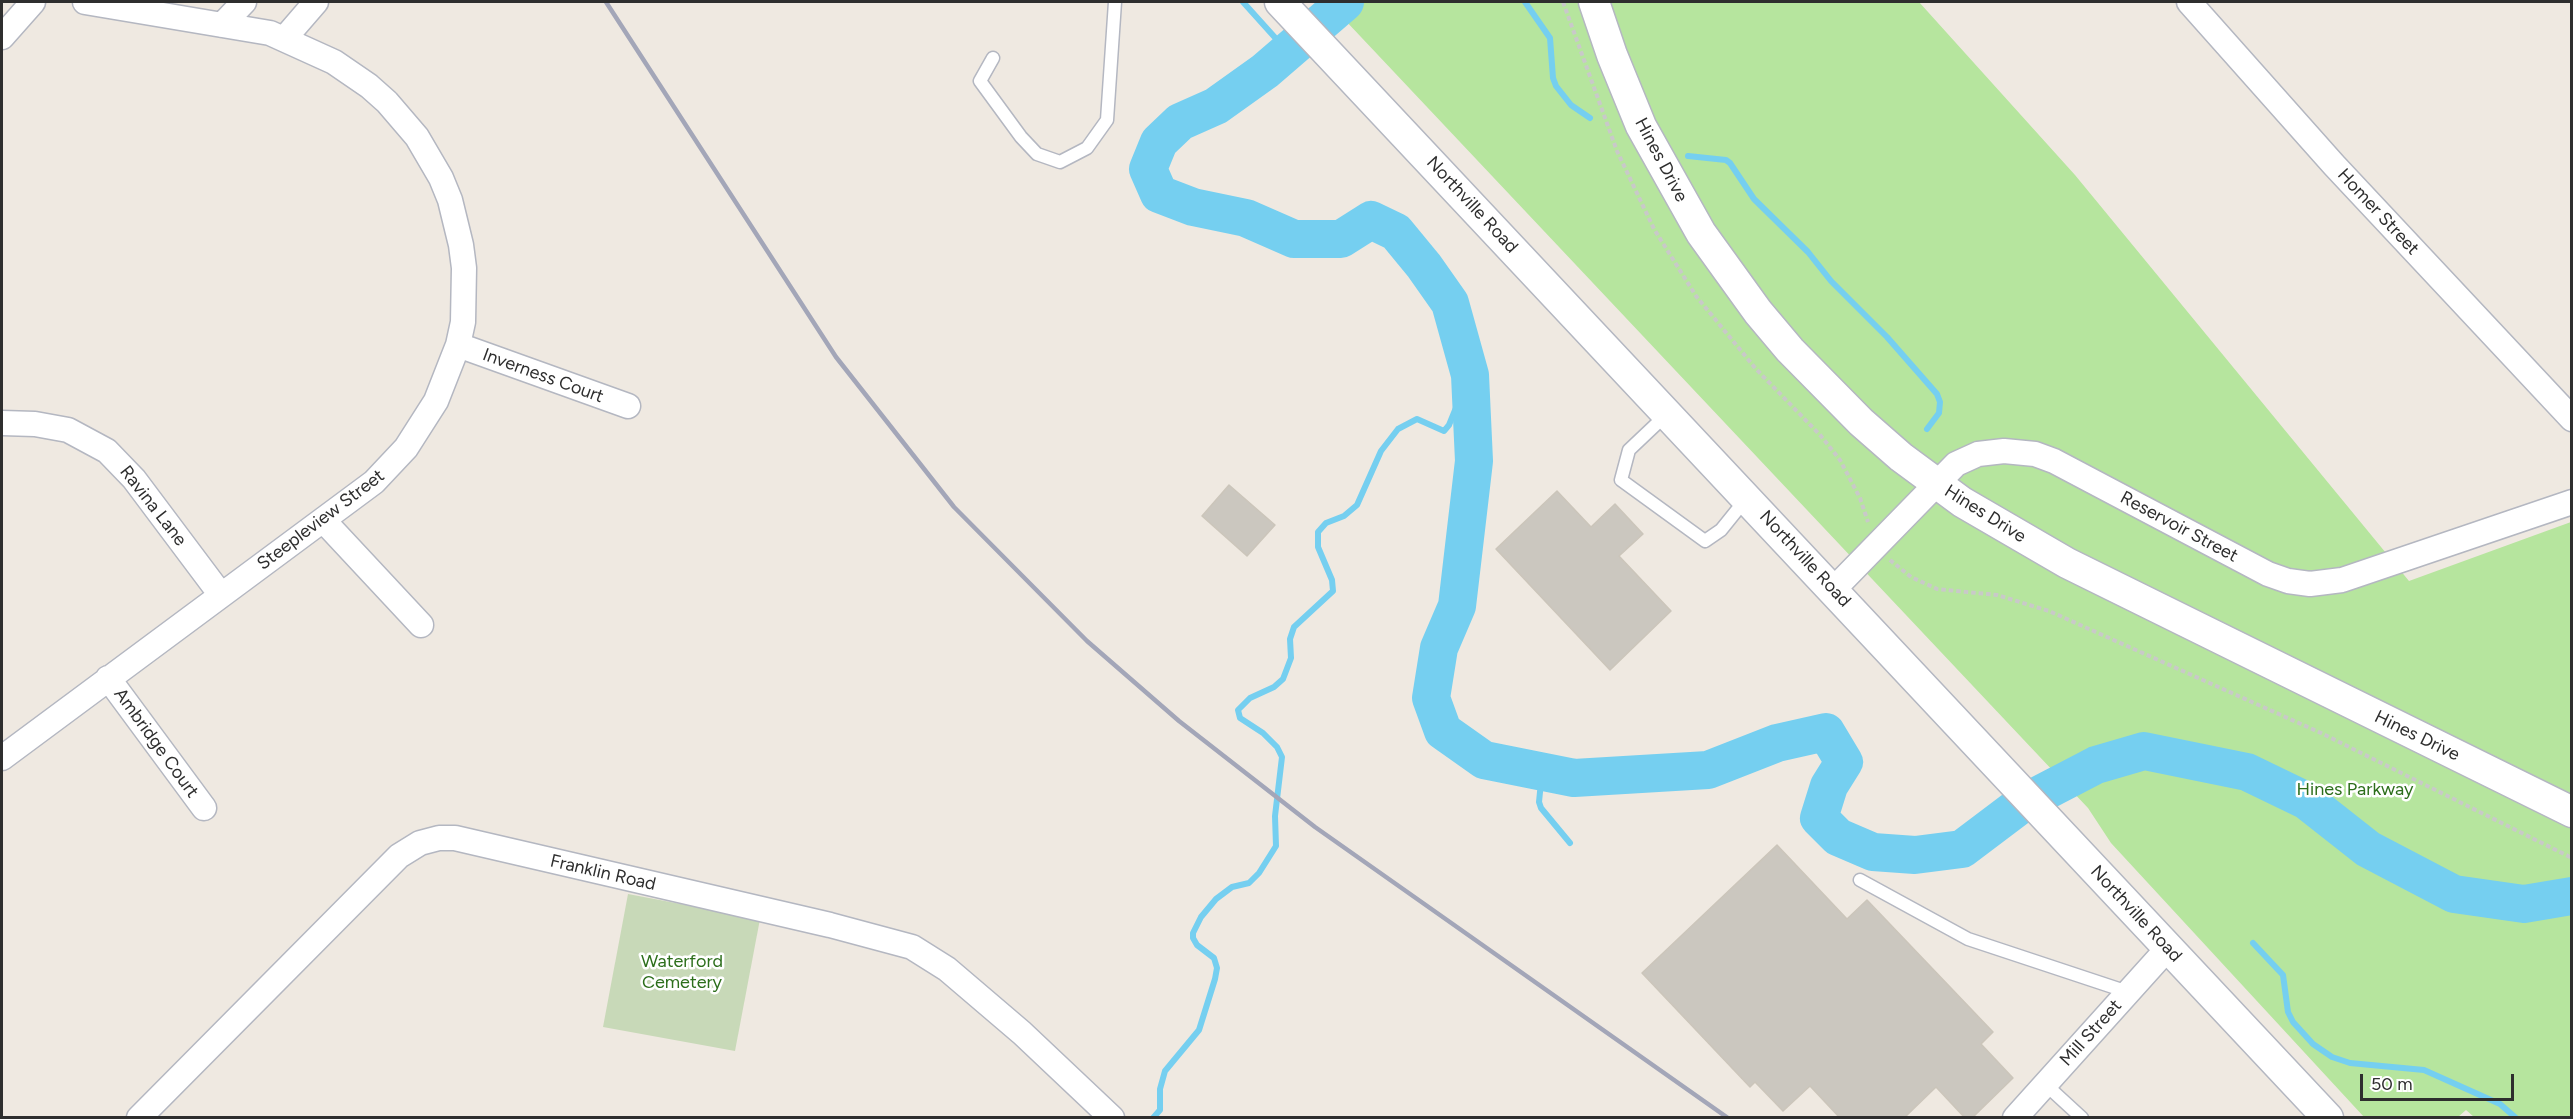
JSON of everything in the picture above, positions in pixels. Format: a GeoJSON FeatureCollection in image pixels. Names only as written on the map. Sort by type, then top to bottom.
{"type":"FeatureCollection","features":[{"type":"Feature","properties":{"kind":"street"},"geometry":{"type":"LineString","coordinates":[[2,37],[33,2]]}},
{"type":"Feature","properties":{"kind":"street","name":"Steepleview Street"},"geometry":{"type":"LineString","coordinates":[[2,758],[374,482],[406,448],[436,402],[458,345],[465,291],[461,245],[450,200],[430,157],[403,119],[369,86],[334,62],[270,33],[85,2]]}},
{"type":"Feature","properties":{"kind":"street"},"geometry":{"type":"LineString","coordinates":[[222,25],[244,2]]}},
{"type":"Feature","properties":{"kind":"street"},"geometry":{"type":"LineString","coordinates":[[284,39],[316,2]]}},
{"type":"Feature","properties":{"kind":"street","name":"Northville Road"},"geometry":{"type":"LineString","coordinates":[[1280,2],[2328,1118]]}},
{"type":"Feature","properties":{"kind":"street","name":"Hines Drive"},"geometry":{"type":"LineString","coordinates":[[1594,2],[1612,56],[1641,126],[1677,194],[1726,271],[1764,320],[1824,386],[1901,457],[1991,520],[2067,562],[2571,812]]}},
{"type":"Feature","properties":{"kind":"street","name":"Homer Street"},"geometry":{"type":"LineString","coordinates":[[2189,2],[2342,174],[2571,419]]}},
{"type":"Feature","properties":{"kind":"street","name":"Inverness Court"},"geometry":{"type":"LineString","coordinates":[[458,345],[628,406]]}},
{"type":"Feature","properties":{"kind":"street","name":"Ravina Lane"},"geometry":{"type":"LineString","coordinates":[[2,423],[52,426],[88,439],[107,451],[134,479],[221,595]]}},
{"type":"Feature","properties":{"kind":"street","name":"Reservoir Street"},"geometry":{"type":"LineString","coordinates":[[1833,590],[1956,464],[1978,454],[2004,451],[2035,454],[2054,460],[2268,574],[2288,581],[2310,584],[2342,580],[2571,502]]}},
{"type":"Feature","properties":{"kind":"street"},"geometry":{"type":"LineString","coordinates":[[323,520],[421,625]]}},
{"type":"Feature","properties":{"kind":"street","name":"Ambridge Court"},"geometry":{"type":"LineString","coordinates":[[108,678],[204,808]]}},
{"type":"Feature","properties":{"kind":"street","name":"Franklin Road"},"geometry":{"type":"LineString","coordinates":[[139,1118],[399,856],[420,843],[439,838],[455,838],[830,925],[912,947],[956,976],[1022,1033],[1112,1118]]}},
{"type":"Feature","properties":{"kind":"street","name":"Mill Street"},"geometry":{"type":"LineString","coordinates":[[2015,1118],[2168,948]]}},
{"type":"Feature","properties":{"kind":"lane"},"geometry":{"type":"LineString","coordinates":[[993,58],[980,81],[1021,137],[1037,154],[1060,162],[1087,148],[1107,120],[1115,2]]}},
{"type":"Feature","properties":{"kind":"lane"},"geometry":{"type":"LineString","coordinates":[[1668,413],[1629,450],[1621,480],[1705,541],[1721,530],[1747,498]]}},
{"type":"Feature","properties":{"kind":"lane"},"geometry":{"type":"LineString","coordinates":[[1860,880],[1968,939],[2128,992]]}},
{"type":"Feature","properties":{"kind":"lane"},"geometry":{"type":"LineString","coordinates":[[2045,1084],[2082,1118]]}},
{"type":"Feature","properties":{"kind":"green space","name":"Hines Parkway"},"geometry":{"type":"Polygon","coordinates":[[[1328,2],[1919,2],[2075,175],[2409,581],[2571,522],[2571,1117],[2474,1117],[2466,1110],[2458,1117],[2364,1117],[2111,843],[2088,808],[1328,2]]]}},
{"type":"Feature","properties":{"kind":"green space","name":"Waterford Cemetery"},"geometry":{"type":"Polygon","coordinates":[[[628,894],[760,919],[735,1051],[603,1027],[628,894]]]}},
{"type":"Feature","properties":{"kind":"building"},"geometry":{"type":"Polygon","coordinates":[[[1229,485],[1275,525],[1247,556],[1202,516],[1229,485]]]}},
{"type":"Feature","properties":{"kind":"building"},"geometry":{"type":"Polygon","coordinates":[[[1557,491],[1591,527],[1615,504],[1643,534],[1619,556],[1671,611],[1610,670],[1496,549],[1557,491]]]}},
{"type":"Feature","properties":{"kind":"building"},"geometry":{"type":"Polygon","coordinates":[[[1777,845],[1847,919],[1867,900],[1993,1032],[1981,1044],[2013,1078],[1972,1118],[1965,1118],[1936,1087],[1904,1118],[1840,1118],[1810,1086],[1783,1111],[1755,1082],[1750,1087],[1642,973],[1777,845]]]}},
{"type":"Feature","properties":{"kind":"waterway"},"geometry":{"type":"LineString","coordinates":[[1243,2],[1288,52]]}},
{"type":"Feature","properties":{"kind":"waterway"},"geometry":{"type":"LineString","coordinates":[[1345,2],[1265,71],[1216,106],[1180,122],[1159,142],[1148,169],[1159,194],[1193,207],[1246,218],[1294,239],[1341,239],[1371,220],[1396,232],[1450,303],[1470,375],[1474,461],[1457,606],[1439,648],[1431,698],[1443,731],[1484,760],[1574,778],[1708,770],[1777,743],[1826,732],[1844,762],[1829,786],[1819,818],[1838,837],[1873,852],[1915,855],[1962,849],[2023,803],[2096,765],[2144,751],[2247,772],[2307,801],[2368,849],[2454,894],[2524,904],[2572,896]]}},
{"type":"Feature","properties":{"kind":"waterway"},"geometry":{"type":"LineString","coordinates":[[1525,2],[1550,38],[1553,78],[1556,86],[1571,105],[1590,118]]}},
{"type":"Feature","properties":{"kind":"waterway"},"geometry":{"type":"LineString","coordinates":[[1688,156],[1726,160],[1730,163],[1754,199],[1808,252],[1831,281],[1887,337],[1937,394],[1940,402],[1939,413],[1927,429]]}},
{"type":"Feature","properties":{"kind":"waterway"},"geometry":{"type":"LineString","coordinates":[[1153,1118],[1160,1110],[1160,1089],[1165,1071],[1199,1030],[1215,979],[1217,968],[1214,958],[1197,945],[1193,933],[1201,917],[1216,899],[1232,887],[1249,883],[1259,873],[1276,846],[1275,816],[1282,757],[1277,747],[1263,733],[1240,718],[1238,710],[1250,698],[1274,687],[1283,679],[1291,658],[1290,639],[1294,627],[1333,591],[1332,580],[1318,547],[1318,532],[1326,523],[1344,516],[1357,505],[1381,451],[1398,429],[1417,419],[1444,431],[1449,425],[1460,398],[1471,382]]}},
{"type":"Feature","properties":{"kind":"waterway"},"geometry":{"type":"LineString","coordinates":[[1542,772],[1539,802],[1541,808],[1570,843]]}},
{"type":"Feature","properties":{"kind":"waterway"},"geometry":{"type":"LineString","coordinates":[[2253,943],[2283,975],[2288,1012],[2293,1022],[2313,1044],[2332,1057],[2350,1063],[2424,1070],[2500,1104],[2516,1118]]}},
{"type":"Feature","properties":{"kind":"railway"},"geometry":{"type":"LineString","coordinates":[[606,2],[836,357],[954,507],[1087,641],[1179,721],[1315,827],[1728,1118]]}}]}
